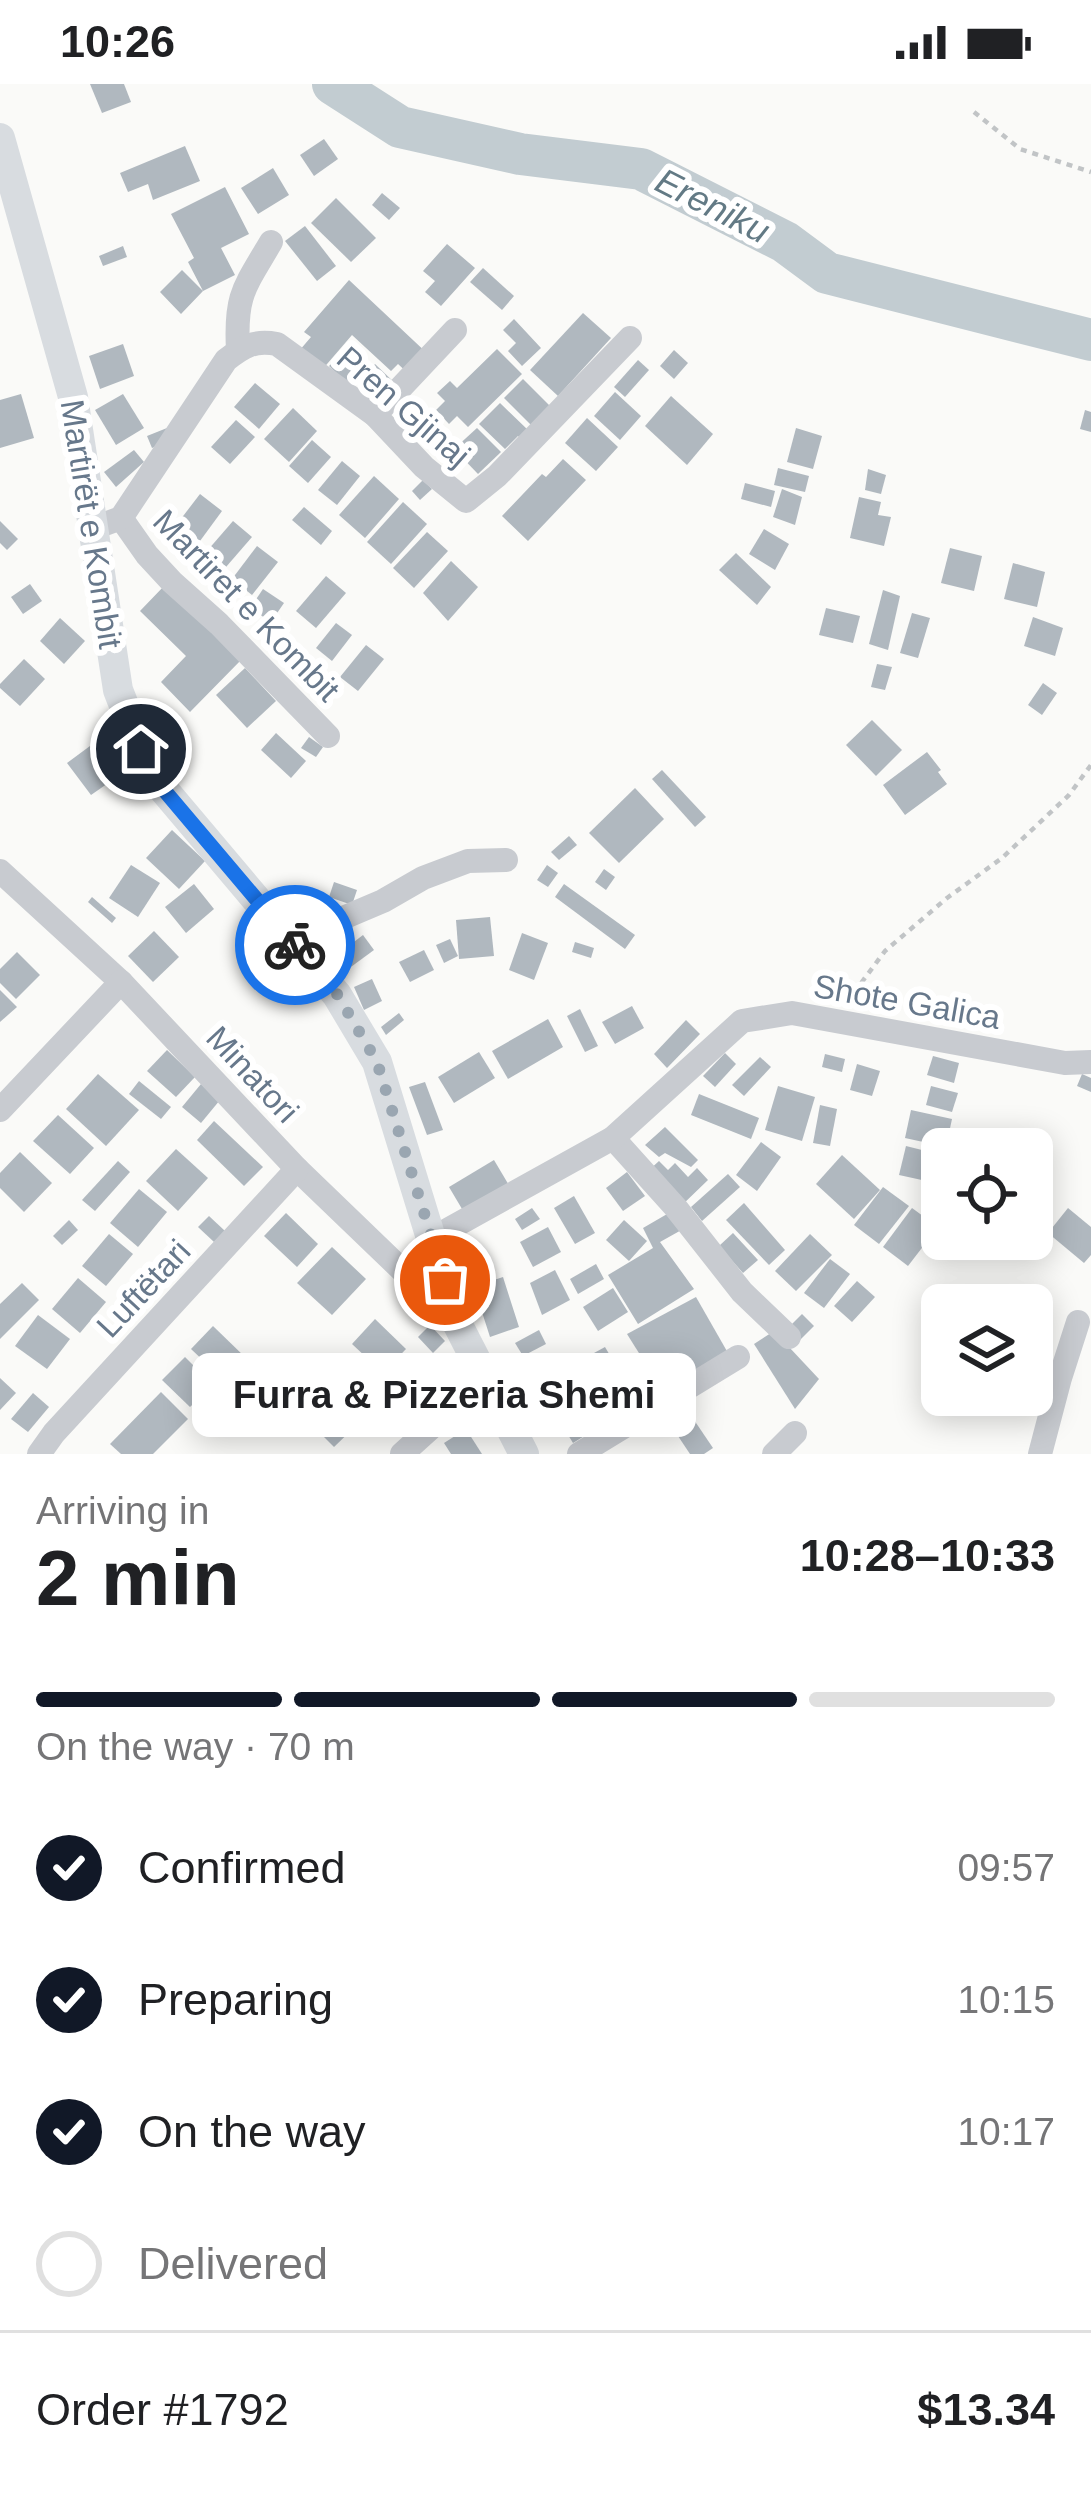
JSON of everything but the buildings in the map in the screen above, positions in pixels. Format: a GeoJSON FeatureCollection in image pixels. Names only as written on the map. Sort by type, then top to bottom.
{"type":"FeatureCollection","features":[{"type":"Feature","properties":{"kind":"main road","name":"Martirët e Kombit"},"geometry":{"type":"LineString","coordinates":[[0,138],[107,523],[118,690],[141,749],[164,790],[337,994],[377,1062],[458,1323],[524,1454]]}},
{"type":"Feature","properties":{"kind":"street"},"geometry":{"type":"LineString","coordinates":[[107,523],[238,350],[236,313],[243,290],[271,242]]}},
{"type":"Feature","properties":{"kind":"street"},"geometry":{"type":"LineString","coordinates":[[375,415],[455,331]]}},
{"type":"Feature","properties":{"kind":"street","name":"Pren Gjinaj"},"geometry":{"type":"LineString","coordinates":[[238,350],[260,341],[277,344],[375,415],[424,467],[466,501],[497,476],[630,338]]}},
{"type":"Feature","properties":{"kind":"street","name":"Martiret e Kombit"},"geometry":{"type":"LineString","coordinates":[[107,523],[219,624],[328,736]]}},
{"type":"Feature","properties":{"kind":"street"},"geometry":{"type":"LineString","coordinates":[[290,940],[438,872],[468,861],[506,860]]}},
{"type":"Feature","properties":{"kind":"street","name":"Minatori"},"geometry":{"type":"LineString","coordinates":[[0,872],[121,982],[297,1169],[458,1323]]}},
{"type":"Feature","properties":{"kind":"street"},"geometry":{"type":"LineString","coordinates":[[0,1110],[121,982]]}},
{"type":"Feature","properties":{"kind":"street","name":"Shote Galica"},"geometry":{"type":"LineString","coordinates":[[433,1238],[613,1138],[742,1021],[793,1013],[1064,1063],[1091,1062]]}},
{"type":"Feature","properties":{"kind":"street"},"geometry":{"type":"LineString","coordinates":[[613,1138],[742,1292],[789,1337]]}},
{"type":"Feature","properties":{"kind":"street","name":"Luftëtari"},"geometry":{"type":"LineString","coordinates":[[39,1454],[297,1169]]}},
{"type":"Feature","properties":{"kind":"street"},"geometry":{"type":"LineString","coordinates":[[1040,1454],[1078,1322]]}},
{"type":"Feature","properties":{"kind":"street"},"geometry":{"type":"LineString","coordinates":[[579,1454],[738,1357]]}},
{"type":"Feature","properties":{"kind":"street"},"geometry":{"type":"LineString","coordinates":[[402,1454],[435,1424],[480,1366]]}},
{"type":"Feature","properties":{"kind":"street"},"geometry":{"type":"LineString","coordinates":[[774,1454],[795,1432]]}},
{"type":"Feature","properties":{"kind":"path"},"geometry":{"type":"LineString","coordinates":[[974,112],[1021,149],[1091,172]]}},
{"type":"Feature","properties":{"kind":"path"},"geometry":{"type":"LineString","coordinates":[[833,1021],[885,950],[1002,858],[1069,795],[1091,765]]}},
{"type":"Feature","properties":{"kind":"waterway","name":"Ereniku"},"geometry":{"type":"LineString","coordinates":[[333,84],[400,127],[520,154],[641,169],[785,242],[827,273],[1091,340]]}},
{"type":"Feature","properties":{"kind":"way so far"},"geometry":{"type":"LineString","coordinates":[[295,945],[337,994],[377,1062],[445,1280]]}},
{"type":"Feature","properties":{"kind":"place","name":"Furra & Pizzeria Shemi"},"geometry":{"type":"Point","coordinates":[445,1280]}},
{"type":"Feature","properties":{"kind":"route"},"geometry":{"type":"LineString","coordinates":[[141,749],[164,790],[295,945]]}}]}
